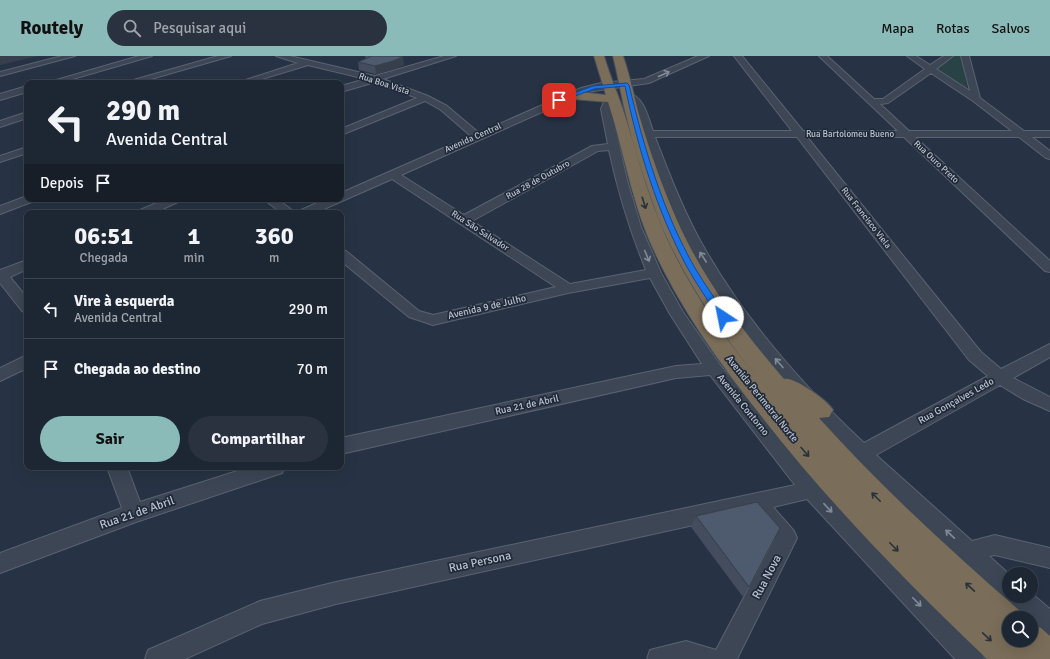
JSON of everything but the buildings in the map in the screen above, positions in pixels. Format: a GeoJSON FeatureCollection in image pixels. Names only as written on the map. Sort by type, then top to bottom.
{"type":"FeatureCollection","features":[{"type":"Feature","properties":{"kind":"highway","name":"Avenida Perimetral Norte"},"geometry":{"type":"LineString","coordinates":[[599,56],[619,91],[637,131],[675,235],[692,269],[714,305],[762,370],[816,433],[871,493],[917,538],[1002,616]]}},
{"type":"Feature","properties":{"kind":"highway","name":"Avenida Perimetral Norte"},"geometry":{"type":"LineString","coordinates":[[618,56],[619,91],[647,214],[662,247],[689,298],[727,356],[774,416],[834,486],[947,600],[1011,659]]}},
{"type":"Feature","properties":{"kind":"highway"},"geometry":{"type":"LineString","coordinates":[[572,95],[619,91]]}},
{"type":"Feature","properties":{"kind":"highway"},"geometry":{"type":"LineString","coordinates":[[756,336],[762,370],[821,410]]}},
{"type":"Feature","properties":{"kind":"highway"},"geometry":{"type":"LineString","coordinates":[[1038,647],[1050,658]]}},
{"type":"Feature","properties":{"kind":"street"},"geometry":{"type":"LineString","coordinates":[[0,74],[71,56]]}},
{"type":"Feature","properties":{"kind":"street"},"geometry":{"type":"LineString","coordinates":[[61,80],[148,56]]}},
{"type":"Feature","properties":{"kind":"street"},"geometry":{"type":"LineString","coordinates":[[138,80],[228,56]]}},
{"type":"Feature","properties":{"kind":"street","name":"Rua Boa Vista"},"geometry":{"type":"LineString","coordinates":[[280,56],[376,79],[425,98],[444,108],[477,136]]}},
{"type":"Feature","properties":{"kind":"street"},"geometry":{"type":"LineString","coordinates":[[344,88],[452,56]]}},
{"type":"Feature","properties":{"kind":"street"},"geometry":{"type":"LineString","coordinates":[[619,91],[657,78],[705,56]]}},
{"type":"Feature","properties":{"kind":"street","name":"Rua Francisco Viela"},"geometry":{"type":"LineString","coordinates":[[738,56],[975,356],[998,377],[1031,397],[1050,404]]}},
{"type":"Feature","properties":{"kind":"street","name":"Rua Ouro Preto"},"geometry":{"type":"LineString","coordinates":[[823,56],[1050,268]]}},
{"type":"Feature","properties":{"kind":"street"},"geometry":{"type":"LineString","coordinates":[[911,56],[976,99],[1050,156]]}},
{"type":"Feature","properties":{"kind":"street"},"geometry":{"type":"LineString","coordinates":[[872,102],[885,101],[949,56]]}},
{"type":"Feature","properties":{"kind":"street"},"geometry":{"type":"LineString","coordinates":[[965,56],[976,99]]}},
{"type":"Feature","properties":{"kind":"street"},"geometry":{"type":"LineString","coordinates":[[250,80],[308,63]]}},
{"type":"Feature","properties":{"kind":"street"},"geometry":{"type":"LineString","coordinates":[[0,97],[24,90]]}},
{"type":"Feature","properties":{"kind":"street"},"geometry":{"type":"LineString","coordinates":[[619,91],[638,103],[649,134],[696,246],[756,336],[821,410],[863,453],[1002,583]]}},
{"type":"Feature","properties":{"kind":"street","name":"Avenida Contorno"},"geometry":{"type":"LineString","coordinates":[[619,91],[607,104],[606,109],[635,227],[654,274],[677,314],[714,369],[811,490],[972,659]]}},
{"type":"Feature","properties":{"kind":"street","name":"Avenida Central"},"geometry":{"type":"LineString","coordinates":[[344,196],[572,95]]}},
{"type":"Feature","properties":{"kind":"street"},"geometry":{"type":"LineString","coordinates":[[344,131],[425,98]]}},
{"type":"Feature","properties":{"kind":"street"},"geometry":{"type":"LineString","coordinates":[[0,124],[24,116]]}},
{"type":"Feature","properties":{"kind":"street","name":"Rua Bartolomeu Bueno"},"geometry":{"type":"LineString","coordinates":[[649,134],[1050,134]]}},
{"type":"Feature","properties":{"kind":"street","name":"Rua 28 de Outubro"},"geometry":{"type":"LineString","coordinates":[[464,220],[596,148],[614,146]]}},
{"type":"Feature","properties":{"kind":"street"},"geometry":{"type":"LineString","coordinates":[[0,159],[24,151]]}},
{"type":"Feature","properties":{"kind":"street","name":"Rua São Salvador"},"geometry":{"type":"LineString","coordinates":[[392,174],[568,289]]}},
{"type":"Feature","properties":{"kind":"street"},"geometry":{"type":"LineString","coordinates":[[0,210],[24,201]]}},
{"type":"Feature","properties":{"kind":"street"},"geometry":{"type":"LineString","coordinates":[[151,210],[169,202]]}},
{"type":"Feature","properties":{"kind":"street"},"geometry":{"type":"LineString","coordinates":[[274,202],[286,210]]}},
{"type":"Feature","properties":{"kind":"street"},"geometry":{"type":"LineString","coordinates":[[312,210],[329,202]]}},
{"type":"Feature","properties":{"kind":"street","name":"Avenida 9 de Julho"},"geometry":{"type":"LineString","coordinates":[[344,256],[414,314],[433,320],[568,289],[654,274]]}},
{"type":"Feature","properties":{"kind":"street"},"geometry":{"type":"LineString","coordinates":[[24,265],[0,275],[24,304]]}},
{"type":"Feature","properties":{"kind":"street","name":"Rua Gonçalves Ledo"},"geometry":{"type":"LineString","coordinates":[[863,453],[998,377],[1050,350]]}},
{"type":"Feature","properties":{"kind":"street"},"geometry":{"type":"LineString","coordinates":[[0,375],[24,363]]}},
{"type":"Feature","properties":{"kind":"street","name":"Rua 21 de Abril"},"geometry":{"type":"LineString","coordinates":[[344,445],[676,372],[714,369]]}},
{"type":"Feature","properties":{"kind":"street"},"geometry":{"type":"LineString","coordinates":[[118,470],[134,513]]}},
{"type":"Feature","properties":{"kind":"street","name":"Rua 21 de Abril"},"geometry":{"type":"LineString","coordinates":[[0,563],[134,513],[266,470]]}},
{"type":"Feature","properties":{"kind":"street","name":"Rua Persona"},"geometry":{"type":"LineString","coordinates":[[157,659],[260,613],[313,599],[811,490]]}},
{"type":"Feature","properties":{"kind":"street","name":"Rua Nova"},"geometry":{"type":"LineString","coordinates":[[724,659],[787,538],[756,501]]}},
{"type":"Feature","properties":{"kind":"street"},"geometry":{"type":"LineString","coordinates":[[968,552],[995,545],[1050,558]]}},
{"type":"Feature","properties":{"kind":"street"},"geometry":{"type":"LineString","coordinates":[[1025,603],[1050,624]]}},
{"type":"Feature","properties":{"kind":"street"},"geometry":{"type":"LineString","coordinates":[[659,659],[686,653],[709,659]]}},
{"type":"Feature","properties":{"kind":"green space"},"geometry":{"type":"Polygon","coordinates":[[[954,56],[961,56],[968,91],[933,69],[954,56]]]}},
{"type":"Feature","properties":{"kind":"route"},"geometry":{"type":"LineString","coordinates":[[559,100],[593,87],[627,85],[637,131],[675,235],[692,269],[723,317]]}}]}
